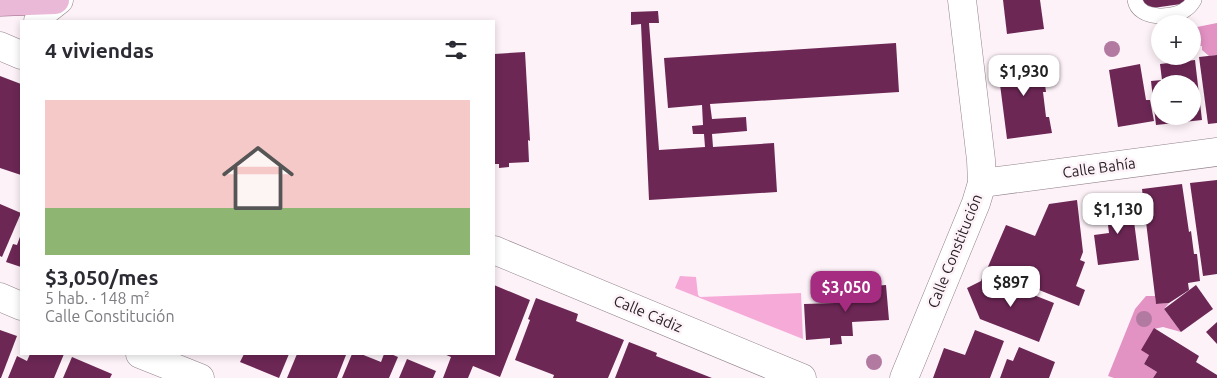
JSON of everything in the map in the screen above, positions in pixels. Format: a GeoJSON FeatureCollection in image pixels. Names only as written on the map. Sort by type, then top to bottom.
{"type":"FeatureCollection","features":[{"type":"Feature","properties":{"kind":"main road"},"geometry":{"type":"LineString","coordinates":[[0,2],[57,0]]}},
{"type":"Feature","properties":{"kind":"street"},"geometry":{"type":"LineString","coordinates":[[39,20],[57,0]]}},
{"type":"Feature","properties":{"kind":"street","name":"Calle Constitución"},"geometry":{"type":"LineString","coordinates":[[904,378],[976,203],[982,183],[981,160],[962,0]]}},
{"type":"Feature","properties":{"kind":"street"},"geometry":{"type":"LineString","coordinates":[[0,46],[20,55]]}},
{"type":"Feature","properties":{"kind":"street","name":"Calle Bahía"},"geometry":{"type":"LineString","coordinates":[[982,183],[1217,152]]}},
{"type":"Feature","properties":{"kind":"street","name":"Calle Cádiz"},"geometry":{"type":"LineString","coordinates":[[495,250],[802,378]]}},
{"type":"Feature","properties":{"kind":"street"},"geometry":{"type":"LineString","coordinates":[[0,298],[20,306]]}},
{"type":"Feature","properties":{"kind":"street"},"geometry":{"type":"LineString","coordinates":[[142,355],[200,378]]}},
{"type":"Feature","properties":{"kind":"lane"},"geometry":{"type":"LineString","coordinates":[[1135,0],[1138,9],[1145,13],[1160,15],[1180,13],[1186,10],[1194,0]]}},
{"type":"Feature","properties":{"kind":"shaded area"},"geometry":{"type":"Polygon","coordinates":[[[1217,23],[1217,55],[1209,56],[1202,50],[1201,26],[1217,23]]]}},
{"type":"Feature","properties":{"kind":"shaded area"},"geometry":{"type":"Polygon","coordinates":[[[680,276],[696,277],[698,295],[700,297],[801,293],[803,339],[675,288],[680,276]]]}},
{"type":"Feature","properties":{"kind":"shaded area"},"geometry":{"type":"Polygon","coordinates":[[[1146,296],[1155,296],[1156,304],[1169,303],[1164,309],[1181,332],[1163,327],[1154,329],[1149,355],[1144,364],[1157,372],[1153,378],[1114,378],[1108,376],[1135,309],[1146,296]]]}},
{"type":"Feature","properties":{"kind":"building"},"geometry":{"type":"Polygon","coordinates":[[[1003,0],[1040,0],[1044,29],[1007,34],[1003,0]]]}},
{"type":"Feature","properties":{"kind":"building"},"geometry":{"type":"Polygon","coordinates":[[[1142,0],[1187,0],[1188,3],[1153,8],[1143,5],[1142,0]]]}},
{"type":"Feature","properties":{"kind":"building"},"geometry":{"type":"Polygon","coordinates":[[[658,11],[659,23],[649,23],[659,150],[705,147],[704,134],[693,134],[692,126],[703,125],[702,105],[668,108],[664,58],[896,43],[899,92],[710,104],[712,119],[746,117],[747,131],[712,134],[713,147],[774,143],[777,192],[649,200],[641,24],[631,25],[631,12],[658,11]]]}},
{"type":"Feature","properties":{"kind":"building"},"geometry":{"type":"Polygon","coordinates":[[[525,52],[530,141],[528,140],[529,162],[509,163],[509,167],[499,168],[499,164],[495,164],[495,54],[525,52]]]}},
{"type":"Feature","properties":{"kind":"building"},"geometry":{"type":"Polygon","coordinates":[[[1041,55],[1046,92],[1043,92],[1046,117],[1049,117],[1052,133],[1007,139],[997,61],[1041,55]]]}},
{"type":"Feature","properties":{"kind":"building"},"geometry":{"type":"Polygon","coordinates":[[[1217,55],[1217,123],[1208,124],[1200,65],[1201,57],[1217,55]]]}},
{"type":"Feature","properties":{"kind":"building"},"geometry":{"type":"Polygon","coordinates":[[[1140,64],[1146,100],[1150,100],[1151,122],[1118,127],[1109,70],[1140,64]]]}},
{"type":"Feature","properties":{"kind":"building"},"geometry":{"type":"Polygon","coordinates":[[[1160,65],[1196,65],[1197,75],[1161,75],[1160,65]]]}},
{"type":"Feature","properties":{"kind":"building"},"geometry":{"type":"Polygon","coordinates":[[[0,76],[20,84],[20,175],[0,168],[0,76]]]}},
{"type":"Feature","properties":{"kind":"building"},"geometry":{"type":"Polygon","coordinates":[[[1217,180],[1217,274],[1203,276],[1190,183],[1217,180]]]}},
{"type":"Feature","properties":{"kind":"building"},"geometry":{"type":"Polygon","coordinates":[[[1182,184],[1189,232],[1191,231],[1194,254],[1197,254],[1200,281],[1188,283],[1189,290],[1169,303],[1156,304],[1142,189],[1182,184]]]}},
{"type":"Feature","properties":{"kind":"building"},"geometry":{"type":"Polygon","coordinates":[[[1131,198],[1139,260],[1098,265],[1094,235],[1109,233],[1105,201],[1131,198]]]}},
{"type":"Feature","properties":{"kind":"building"},"geometry":{"type":"Polygon","coordinates":[[[1077,200],[1083,252],[1080,260],[1085,262],[1076,286],[1085,290],[1079,306],[987,269],[1006,225],[1035,236],[1049,204],[1077,200]]]}},
{"type":"Feature","properties":{"kind":"building"},"geometry":{"type":"Polygon","coordinates":[[[0,204],[20,213],[20,215],[2,257],[0,256],[0,204]]]}},
{"type":"Feature","properties":{"kind":"building"},"geometry":{"type":"Polygon","coordinates":[[[20,237],[20,267],[6,262],[13,244],[17,245],[20,237]]]}},
{"type":"Feature","properties":{"kind":"building"},"geometry":{"type":"Polygon","coordinates":[[[983,275],[1054,303],[1039,342],[980,319],[967,288],[981,281],[983,275]]]}},
{"type":"Feature","properties":{"kind":"building"},"geometry":{"type":"Polygon","coordinates":[[[495,285],[530,300],[500,377],[473,366],[468,378],[443,378],[451,357],[446,355],[495,355],[495,285]]]}},
{"type":"Feature","properties":{"kind":"building"},"geometry":{"type":"Polygon","coordinates":[[[886,285],[889,320],[852,322],[853,336],[841,336],[842,344],[830,345],[830,338],[806,340],[804,304],[835,303],[833,289],[886,285]]]}},
{"type":"Feature","properties":{"kind":"building"},"geometry":{"type":"Polygon","coordinates":[[[1196,285],[1213,309],[1181,332],[1164,309],[1196,285]]]}},
{"type":"Feature","properties":{"kind":"building"},"geometry":{"type":"Polygon","coordinates":[[[536,298],[578,314],[576,321],[624,340],[608,378],[553,378],[554,375],[515,360],[536,298]]]}},
{"type":"Feature","properties":{"kind":"building"},"geometry":{"type":"Polygon","coordinates":[[[1217,322],[1217,344],[1206,332],[1217,322]]]}},
{"type":"Feature","properties":{"kind":"building"},"geometry":{"type":"Polygon","coordinates":[[[1154,328],[1199,356],[1196,362],[1217,375],[1217,378],[1153,378],[1157,372],[1144,364],[1149,355],[1141,350],[1154,328]]]}},
{"type":"Feature","properties":{"kind":"building"},"geometry":{"type":"Polygon","coordinates":[[[0,330],[17,336],[1,378],[0,378],[0,330]]]}},
{"type":"Feature","properties":{"kind":"building"},"geometry":{"type":"Polygon","coordinates":[[[975,330],[1004,341],[990,378],[933,378],[944,348],[965,355],[975,330]]]}},
{"type":"Feature","properties":{"kind":"building"},"geometry":{"type":"Polygon","coordinates":[[[629,342],[657,353],[656,356],[712,378],[615,378],[629,342]]]}},
{"type":"Feature","properties":{"kind":"building"},"geometry":{"type":"Polygon","coordinates":[[[1019,347],[1055,362],[1049,378],[1000,378],[1007,359],[1013,361],[1019,347]]]}},
{"type":"Feature","properties":{"kind":"building"},"geometry":{"type":"Polygon","coordinates":[[[30,355],[64,355],[54,378],[8,378],[17,356],[27,361],[30,355]]]}},
{"type":"Feature","properties":{"kind":"building"},"geometry":{"type":"Polygon","coordinates":[[[244,355],[289,355],[279,378],[240,362],[244,355]]]}},
{"type":"Feature","properties":{"kind":"building"},"geometry":{"type":"Polygon","coordinates":[[[297,355],[346,355],[337,378],[287,378],[297,355]]]}},
{"type":"Feature","properties":{"kind":"building"},"geometry":{"type":"Polygon","coordinates":[[[352,355],[364,355],[381,362],[384,355],[398,357],[389,378],[342,378],[352,355]]]}},
{"type":"Feature","properties":{"kind":"building"},"geometry":{"type":"Polygon","coordinates":[[[72,357],[112,374],[110,378],[63,378],[72,357]]]}},
{"type":"Feature","properties":{"kind":"building"},"geometry":{"type":"Polygon","coordinates":[[[407,359],[436,371],[433,378],[399,378],[407,359]]]}}]}
